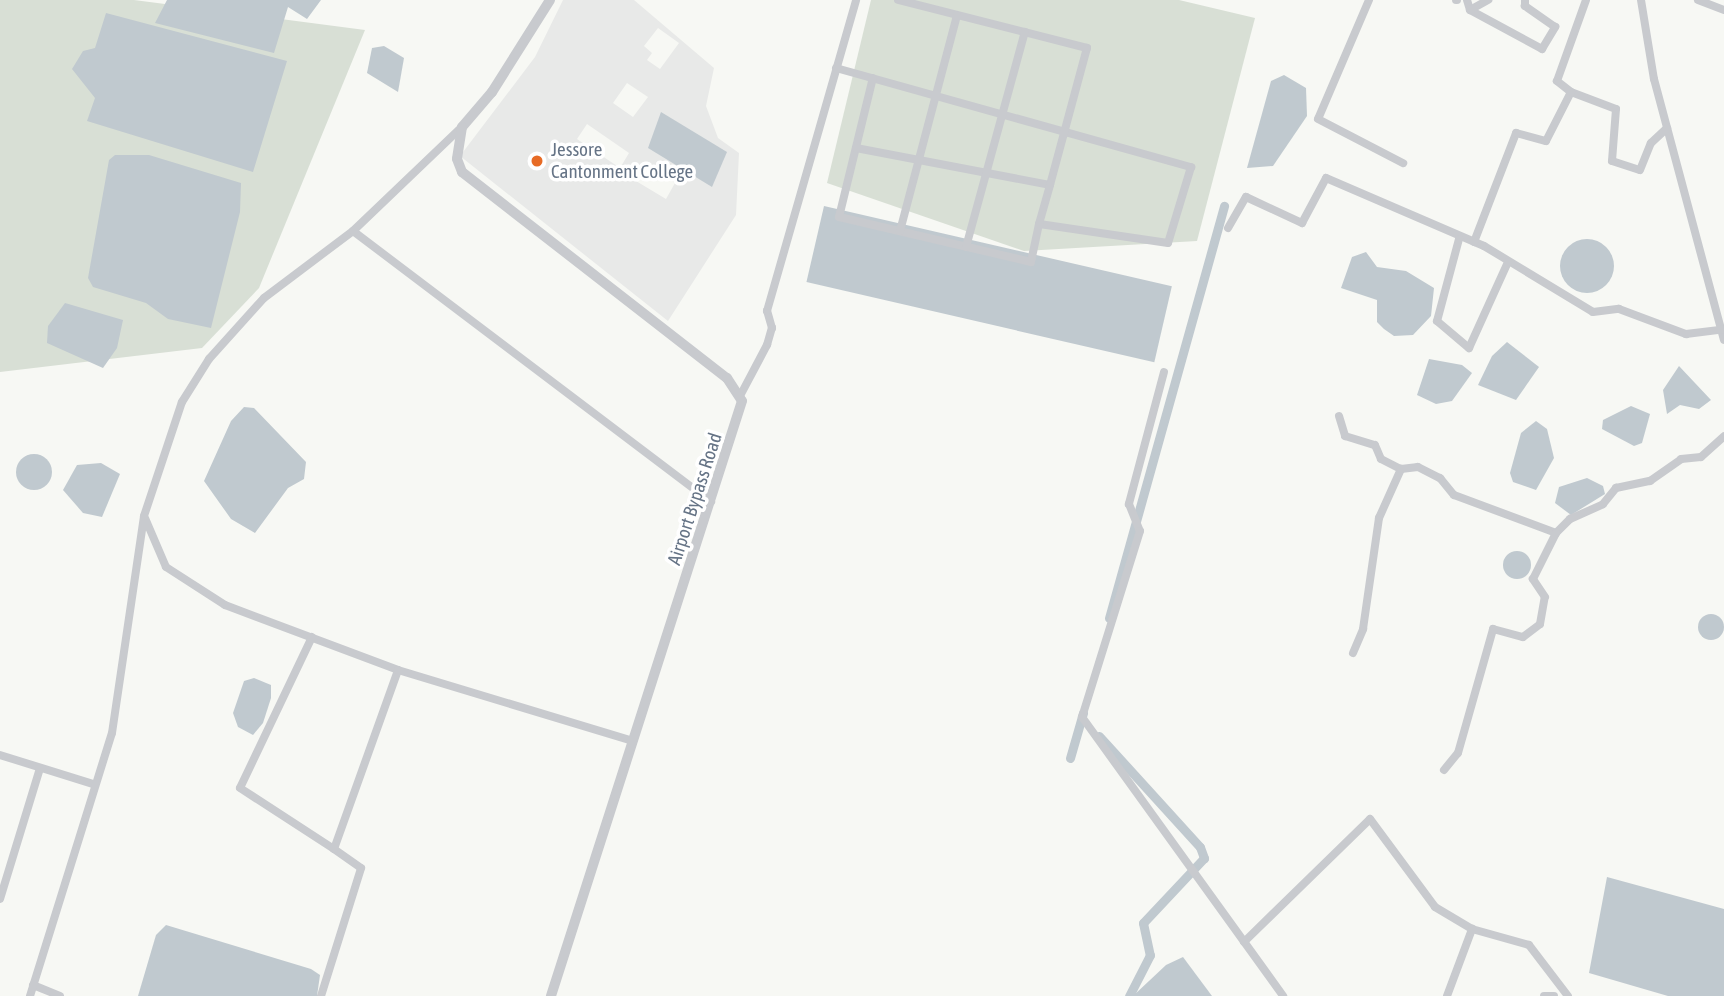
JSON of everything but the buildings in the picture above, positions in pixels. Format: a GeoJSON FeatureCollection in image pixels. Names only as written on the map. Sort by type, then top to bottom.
{"type":"FeatureCollection","features":[{"type":"Feature","properties":{"kind":"street"},"geometry":{"type":"LineString","coordinates":[[30,996],[93,785],[113,733],[144,516],[182,402],[209,359],[264,298],[353,231],[463,127],[492,92],[550,0]]}},
{"type":"Feature","properties":{"kind":"street"},"geometry":{"type":"LineString","coordinates":[[463,127],[457,159],[462,172],[727,378],[740,396],[767,345],[772,328],[767,311],[856,0]]}},
{"type":"Feature","properties":{"kind":"street"},"geometry":{"type":"LineString","coordinates":[[873,78],[839,217],[1031,262],[1087,48],[898,0]]}},
{"type":"Feature","properties":{"kind":"street"},"geometry":{"type":"LineString","coordinates":[[1369,0],[1318,119],[1403,163]]}},
{"type":"Feature","properties":{"kind":"street"},"geometry":{"type":"LineString","coordinates":[[1467,0],[1470,10],[1542,49],[1555,27],[1525,6],[1525,0]]}},
{"type":"Feature","properties":{"kind":"street"},"geometry":{"type":"LineString","coordinates":[[1470,10],[1488,0]]}},
{"type":"Feature","properties":{"kind":"street"},"geometry":{"type":"LineString","coordinates":[[1586,0],[1557,81],[1571,92],[1616,108],[1612,161],[1640,170],[1651,142],[1667,128]]}},
{"type":"Feature","properties":{"kind":"street"},"geometry":{"type":"LineString","coordinates":[[1641,0],[1667,128],[1724,340]]}},
{"type":"Feature","properties":{"kind":"street"},"geometry":{"type":"LineString","coordinates":[[1698,0],[1724,10]]}},
{"type":"Feature","properties":{"kind":"street"},"geometry":{"type":"LineString","coordinates":[[900,231],[957,15]]}},
{"type":"Feature","properties":{"kind":"street"},"geometry":{"type":"LineString","coordinates":[[966,247],[1025,32]]}},
{"type":"Feature","properties":{"kind":"street"},"geometry":{"type":"LineString","coordinates":[[836,68],[1191,167],[1168,243],[1039,224]]}},
{"type":"Feature","properties":{"kind":"street"},"geometry":{"type":"LineString","coordinates":[[1474,242],[1516,133],[1546,141],[1571,92]]}},
{"type":"Feature","properties":{"kind":"street"},"geometry":{"type":"LineString","coordinates":[[856,148],[1050,185]]}},
{"type":"Feature","properties":{"kind":"street"},"geometry":{"type":"LineString","coordinates":[[1228,228],[1246,197],[1302,223],[1326,178],[1474,242],[1593,312],[1619,309],[1686,334],[1722,329]]}},
{"type":"Feature","properties":{"kind":"street"},"geometry":{"type":"LineString","coordinates":[[353,231],[711,502]]}},
{"type":"Feature","properties":{"kind":"street"},"geometry":{"type":"LineString","coordinates":[[1460,239],[1437,321],[1469,348],[1508,262]]}},
{"type":"Feature","properties":{"kind":"street"},"geometry":{"type":"LineString","coordinates":[[1164,372],[1129,504],[1140,531],[1082,718],[1283,996]]}},
{"type":"Feature","properties":{"kind":"street","name":"Airport Bypass Road"},"geometry":{"type":"LineString","coordinates":[[551,996],[684,575],[741,410],[740,396]]}},
{"type":"Feature","properties":{"kind":"street"},"geometry":{"type":"LineString","coordinates":[[1339,416],[1345,436],[1375,445],[1381,459],[1401,469],[1418,467],[1440,478],[1454,495],[1556,533]]}},
{"type":"Feature","properties":{"kind":"street"},"geometry":{"type":"LineString","coordinates":[[1444,769],[1458,753],[1493,629],[1523,637],[1540,624],[1545,597],[1533,579],[1556,533],[1570,519],[1603,504],[1616,488],[1650,481],[1681,459],[1701,457],[1724,436]]}},
{"type":"Feature","properties":{"kind":"street"},"geometry":{"type":"LineString","coordinates":[[1353,653],[1363,629],[1379,518],[1401,469]]}},
{"type":"Feature","properties":{"kind":"street"},"geometry":{"type":"LineString","coordinates":[[144,516],[166,567],[225,605],[398,670],[633,741]]}},
{"type":"Feature","properties":{"kind":"street"},"geometry":{"type":"LineString","coordinates":[[312,637],[240,788],[361,868],[321,996]]}},
{"type":"Feature","properties":{"kind":"street"},"geometry":{"type":"LineString","coordinates":[[334,849],[398,670]]}},
{"type":"Feature","properties":{"kind":"street"},"geometry":{"type":"LineString","coordinates":[[0,755],[93,785]]}},
{"type":"Feature","properties":{"kind":"street"},"geometry":{"type":"LineString","coordinates":[[0,899],[40,768]]}},
{"type":"Feature","properties":{"kind":"street"},"geometry":{"type":"LineString","coordinates":[[1244,942],[1370,818],[1435,907],[1472,929],[1529,945],[1568,996]]}},
{"type":"Feature","properties":{"kind":"street"},"geometry":{"type":"LineString","coordinates":[[1447,996],[1472,929]]}},
{"type":"Feature","properties":{"kind":"street"},"geometry":{"type":"LineString","coordinates":[[33,985],[60,996]]}},
{"type":"Feature","properties":{"kind":"street"},"geometry":{"type":"LineString","coordinates":[[1545,996],[1554,996]]}},
{"type":"Feature","properties":{"kind":"shaded area"},"geometry":{"type":"Polygon","coordinates":[[[0,0],[134,0],[365,30],[259,288],[202,348],[0,372],[0,0]]]}},
{"type":"Feature","properties":{"kind":"shaded area"},"geometry":{"type":"Polygon","coordinates":[[[167,0],[321,0],[307,19],[288,7],[274,53],[155,23],[167,0]]]}},
{"type":"Feature","properties":{"kind":"shaded area","name":"Jessore Cantonment College"},"geometry":{"type":"Polygon","coordinates":[[[563,0],[634,0],[714,68],[706,106],[718,138],[739,153],[736,215],[668,321],[460,156],[535,57],[563,0]],[[658,28],[644,46],[652,53],[647,60],[660,69],[679,43],[658,28]],[[627,83],[613,103],[633,117],[648,97],[627,83]],[[587,124],[577,139],[620,168],[629,153],[587,124]],[[645,166],[636,181],[666,199],[675,183],[645,166]]]}},
{"type":"Feature","properties":{"kind":"shaded area"},"geometry":{"type":"Polygon","coordinates":[[[871,0],[1179,0],[1255,18],[1197,241],[1024,251],[827,183],[871,0]]]}},
{"type":"Feature","properties":{"kind":"shaded area"},"geometry":{"type":"Polygon","coordinates":[[[106,13],[287,61],[253,172],[87,121],[95,98],[72,69],[83,51],[95,48],[106,13]]]}},
{"type":"Feature","properties":{"kind":"shaded area"},"geometry":{"type":"Polygon","coordinates":[[[384,46],[404,58],[398,92],[367,73],[372,48],[384,46]]]}},
{"type":"Feature","properties":{"kind":"shaded area"},"geometry":{"type":"Polygon","coordinates":[[[1284,75],[1306,88],[1307,116],[1273,166],[1247,168],[1271,81],[1284,75]]]}},
{"type":"Feature","properties":{"kind":"shaded area"},"geometry":{"type":"Polygon","coordinates":[[[661,112],[727,152],[712,187],[648,148],[661,112]]]}},
{"type":"Feature","properties":{"kind":"shaded area"},"geometry":{"type":"Polygon","coordinates":[[[115,155],[149,155],[241,183],[240,212],[211,328],[168,319],[146,303],[93,287],[88,278],[109,160],[115,155]]]}},
{"type":"Feature","properties":{"kind":"shaded area"},"geometry":{"type":"Polygon","coordinates":[[[824,206],[1172,286],[1154,362],[806,282],[824,206]]]}},
{"type":"Feature","properties":{"kind":"shaded area"},"geometry":{"type":"Polygon","coordinates":[[[1587,239],[1606,247],[1614,266],[1606,285],[1587,293],[1568,285],[1560,266],[1568,247],[1587,239]]]}},
{"type":"Feature","properties":{"kind":"shaded area"},"geometry":{"type":"Polygon","coordinates":[[[1366,252],[1377,267],[1406,271],[1434,288],[1431,316],[1413,335],[1394,336],[1377,322],[1377,300],[1341,288],[1352,257],[1366,252]]]}},
{"type":"Feature","properties":{"kind":"shaded area"},"geometry":{"type":"Polygon","coordinates":[[[65,303],[123,320],[117,348],[103,368],[47,343],[48,326],[65,303]]]}},
{"type":"Feature","properties":{"kind":"shaded area"},"geometry":{"type":"Polygon","coordinates":[[[1507,342],[1539,367],[1516,400],[1478,385],[1492,356],[1507,342]]]}},
{"type":"Feature","properties":{"kind":"shaded area"},"geometry":{"type":"Polygon","coordinates":[[[1429,359],[1462,365],[1472,373],[1452,401],[1436,404],[1417,395],[1429,359]]]}},
{"type":"Feature","properties":{"kind":"shaded area"},"geometry":{"type":"Polygon","coordinates":[[[1679,366],[1711,400],[1699,409],[1680,405],[1667,414],[1663,390],[1679,366]]]}},
{"type":"Feature","properties":{"kind":"shaded area"},"geometry":{"type":"Polygon","coordinates":[[[1631,406],[1650,414],[1642,443],[1634,446],[1602,429],[1603,420],[1631,406]]]}},
{"type":"Feature","properties":{"kind":"shaded area"},"geometry":{"type":"Polygon","coordinates":[[[244,407],[254,408],[306,462],[304,479],[288,488],[255,533],[231,519],[204,481],[231,421],[244,407]]]}},
{"type":"Feature","properties":{"kind":"shaded area"},"geometry":{"type":"Polygon","coordinates":[[[1536,421],[1547,429],[1554,458],[1536,490],[1513,482],[1510,473],[1521,433],[1536,421]]]}},
{"type":"Feature","properties":{"kind":"shaded area"},"geometry":{"type":"Polygon","coordinates":[[[34,454],[47,459],[52,472],[47,485],[34,490],[21,485],[16,472],[21,459],[34,454]]]}},
{"type":"Feature","properties":{"kind":"shaded area"},"geometry":{"type":"Polygon","coordinates":[[[101,463],[120,474],[102,517],[83,513],[63,490],[77,465],[101,463]]]}},
{"type":"Feature","properties":{"kind":"shaded area"},"geometry":{"type":"Polygon","coordinates":[[[1587,478],[1603,486],[1605,494],[1571,515],[1555,503],[1559,487],[1587,478]]]}},
{"type":"Feature","properties":{"kind":"shaded area"},"geometry":{"type":"Polygon","coordinates":[[[1517,551],[1527,555],[1531,565],[1527,575],[1517,579],[1507,575],[1503,565],[1507,555],[1517,551]]]}},
{"type":"Feature","properties":{"kind":"shaded area"},"geometry":{"type":"Polygon","coordinates":[[[1711,614],[1720,618],[1724,627],[1720,636],[1711,640],[1702,636],[1698,627],[1702,618],[1711,614]]]}},
{"type":"Feature","properties":{"kind":"shaded area"},"geometry":{"type":"Polygon","coordinates":[[[254,678],[271,685],[271,698],[263,723],[253,735],[238,727],[233,713],[244,681],[254,678]]]}},
{"type":"Feature","properties":{"kind":"shaded area"},"geometry":{"type":"Polygon","coordinates":[[[1607,877],[1724,909],[1724,996],[1668,996],[1589,973],[1607,877]]]}},
{"type":"Feature","properties":{"kind":"shaded area"},"geometry":{"type":"Polygon","coordinates":[[[166,925],[311,969],[320,975],[317,996],[138,996],[156,935],[166,925]]]}},
{"type":"Feature","properties":{"kind":"shaded area"},"geometry":{"type":"Polygon","coordinates":[[[1183,957],[1212,996],[1133,996],[1166,965],[1183,957]]]}},
{"type":"Feature","properties":{"kind":"waterway"},"geometry":{"type":"LineString","coordinates":[[1109,618],[1224,206]]}},
{"type":"Feature","properties":{"kind":"waterway"},"geometry":{"type":"LineString","coordinates":[[1070,758],[1083,713]]}},
{"type":"Feature","properties":{"kind":"waterway"},"geometry":{"type":"LineString","coordinates":[[1099,736],[1200,847],[1204,858],[1143,923],[1150,955],[1129,996]]}},
{"type":"Feature","properties":{"kind":"place","name":"Jessore Cantonment College"},"geometry":{"type":"Point","coordinates":[537,161]}}]}
